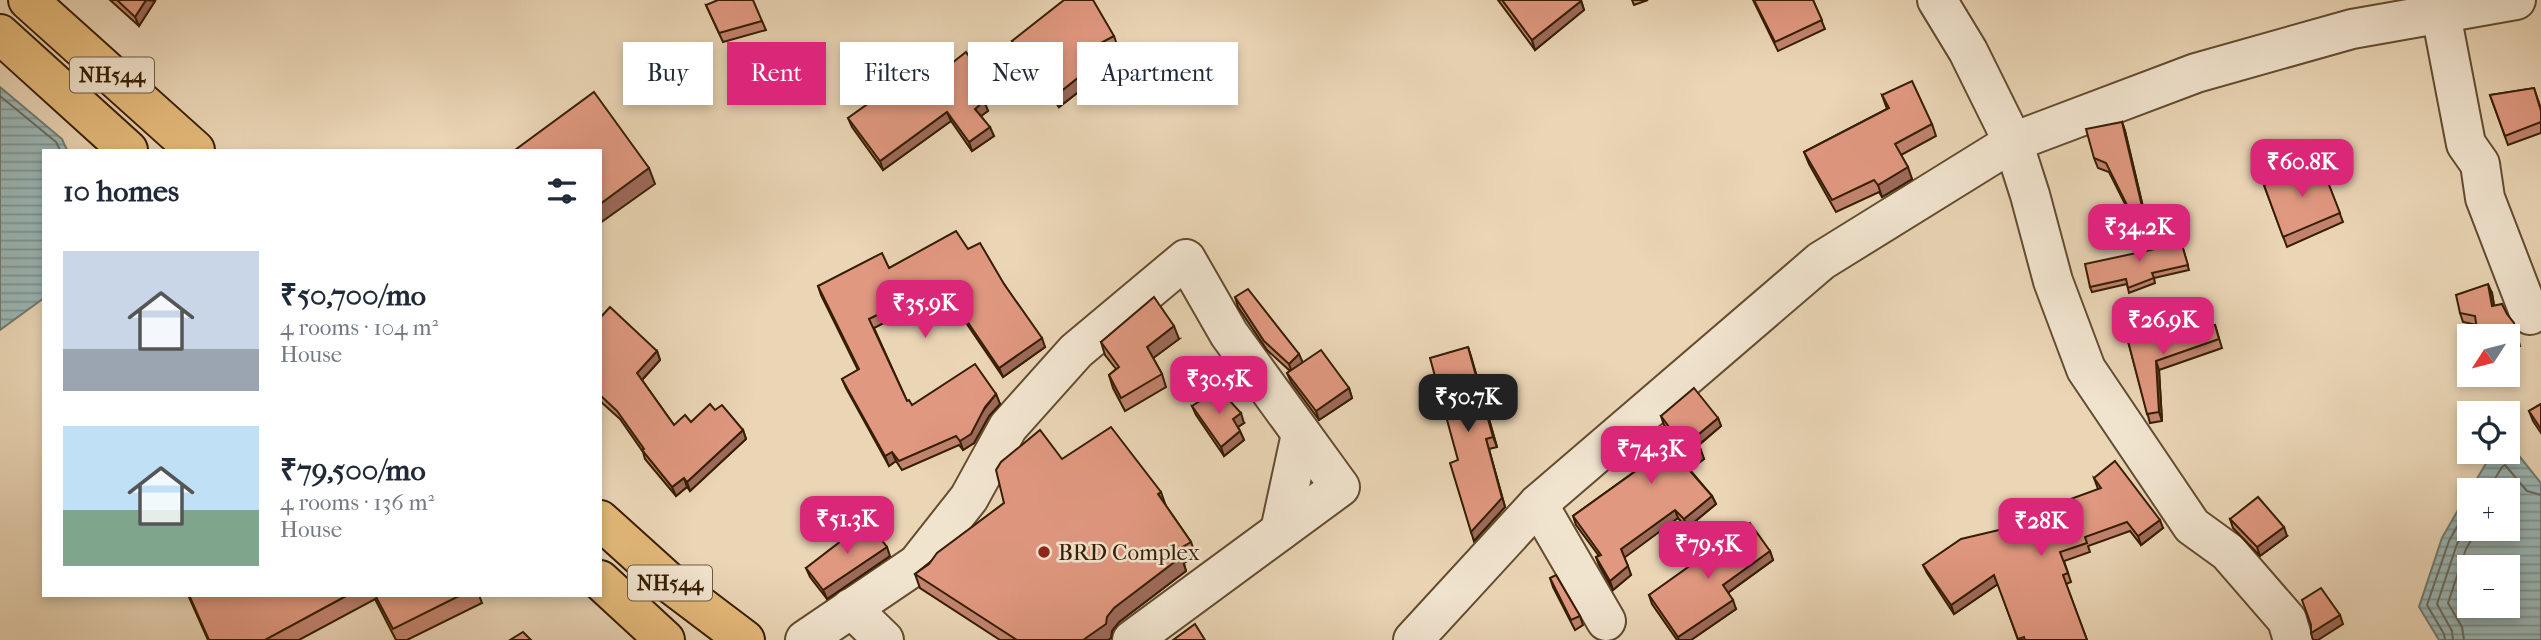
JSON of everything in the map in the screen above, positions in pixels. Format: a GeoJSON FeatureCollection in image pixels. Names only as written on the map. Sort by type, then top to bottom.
{"type":"FeatureCollection","features":[{"type":"Feature","properties":{"kind":"highway","name":"NH544"},"geometry":{"type":"LineString","coordinates":[[28,0],[194,149]]}},
{"type":"Feature","properties":{"kind":"highway","name":"NH544"},"geometry":{"type":"LineString","coordinates":[[0,34],[127,149]]}},
{"type":"Feature","properties":{"kind":"highway","name":"NH544"},"geometry":{"type":"LineString","coordinates":[[602,522],[671,584],[745,640]]}},
{"type":"Feature","properties":{"kind":"highway","name":"NH544"},"geometry":{"type":"LineString","coordinates":[[602,582],[665,640]]}},
{"type":"Feature","properties":{"kind":"street"},"geometry":{"type":"LineString","coordinates":[[1937,0],[1969,51],[2013,142],[2053,281],[2086,369],[2192,526],[2228,552],[2287,620],[2293,640]]}},
{"type":"Feature","properties":{"kind":"street"},"geometry":{"type":"LineString","coordinates":[[1413,640],[1538,504],[1821,261],[2013,142],[2196,73],[2352,29],[2516,0]]}},
{"type":"Feature","properties":{"kind":"street"},"geometry":{"type":"LineString","coordinates":[[2441,14],[2466,144],[2480,164],[2485,198],[2530,315]]}},
{"type":"Feature","properties":{"kind":"street"},"geometry":{"type":"LineString","coordinates":[[805,640],[917,564],[970,498],[1008,427],[1076,351],[1186,259],[1229,334],[1340,487],[1132,640]]}},
{"type":"Feature","properties":{"kind":"street"},"geometry":{"type":"LineString","coordinates":[[1538,504],[1606,621]]}},
{"type":"Feature","properties":{"kind":"street"},"geometry":{"type":"LineString","coordinates":[[851,608],[884,640]]}},
{"type":"Feature","properties":{"kind":"water"},"geometry":{"type":"Polygon","coordinates":[[[0,87],[62,139],[67,149],[42,149],[42,299],[0,330],[0,87]]]}},
{"type":"Feature","properties":{"kind":"water"},"geometry":{"type":"Polygon","coordinates":[[[2520,457],[2541,483],[2541,640],[2439,640],[2419,607],[2442,538],[2457,512],[2457,541],[2520,541],[2520,478],[2477,478],[2486,464],[2520,464],[2520,457]]]}},
{"type":"Feature","properties":{"kind":"building"},"geometry":{"type":"Polygon","coordinates":[[[117,0],[146,0],[135,17],[117,0]]]}},
{"type":"Feature","properties":{"kind":"building"},"geometry":{"type":"Polygon","coordinates":[[[718,0],[753,0],[762,21],[719,33],[706,5],[718,0]]]}},
{"type":"Feature","properties":{"kind":"building"},"geometry":{"type":"Polygon","coordinates":[[[1064,0],[1093,0],[1114,36],[1103,42],[1077,42],[1077,78],[1063,90],[1063,42],[1012,41],[1064,0]]]}},
{"type":"Feature","properties":{"kind":"building"},"geometry":{"type":"Polygon","coordinates":[[[1502,0],[1581,0],[1581,1],[1532,40],[1502,0]]]}},
{"type":"Feature","properties":{"kind":"building"},"geometry":{"type":"Polygon","coordinates":[[[1754,0],[1813,0],[1822,20],[1775,42],[1754,0]]]}},
{"type":"Feature","properties":{"kind":"building"},"geometry":{"type":"Polygon","coordinates":[[[966,52],[968,55],[968,105],[980,105],[975,109],[990,127],[969,142],[947,112],[880,161],[848,118],[866,105],[954,105],[954,62],[966,52]]]}},
{"type":"Feature","properties":{"kind":"building"},"geometry":{"type":"Polygon","coordinates":[[[1912,81],[1932,124],[1895,144],[1908,167],[1878,185],[1874,180],[1832,200],[1804,152],[1889,108],[1882,95],[1912,81]]]}},
{"type":"Feature","properties":{"kind":"building"},"geometry":{"type":"Polygon","coordinates":[[[2534,88],[2541,111],[2541,122],[2505,136],[2490,95],[2534,88]]]}},
{"type":"Feature","properties":{"kind":"building"},"geometry":{"type":"Polygon","coordinates":[[[594,92],[649,168],[602,203],[602,149],[516,149],[594,92]]]}},
{"type":"Feature","properties":{"kind":"building"},"geometry":{"type":"Polygon","coordinates":[[[2122,122],[2145,219],[2136,223],[2106,163],[2094,158],[2086,129],[2122,122]]]}},
{"type":"Feature","properties":{"kind":"building"},"geometry":{"type":"Polygon","coordinates":[[[2320,162],[2340,213],[2283,237],[2264,185],[2320,162]]]}},
{"type":"Feature","properties":{"kind":"building"},"geometry":{"type":"Polygon","coordinates":[[[956,231],[968,249],[980,243],[1004,284],[1042,338],[999,368],[954,302],[944,308],[931,288],[869,319],[907,401],[912,405],[975,364],[996,394],[985,407],[971,434],[960,441],[956,436],[899,461],[892,452],[885,456],[842,379],[859,369],[818,286],[882,253],[889,268],[956,231]]]}},
{"type":"Feature","properties":{"kind":"building"},"geometry":{"type":"Polygon","coordinates":[[[2179,235],[2188,265],[2152,273],[2154,278],[2128,288],[2126,279],[2090,287],[2085,264],[2155,249],[2153,240],[2179,235]]]}},
{"type":"Feature","properties":{"kind":"building"},"geometry":{"type":"Polygon","coordinates":[[[2488,284],[2492,306],[2502,304],[2514,324],[2476,324],[2475,316],[2460,313],[2456,295],[2488,284]]]}},
{"type":"Feature","properties":{"kind":"building"},"geometry":{"type":"Polygon","coordinates":[[[1248,289],[1299,354],[1289,364],[1264,341],[1235,297],[1248,289]]]}},
{"type":"Feature","properties":{"kind":"building"},"geometry":{"type":"Polygon","coordinates":[[[1154,297],[1174,326],[1147,347],[1162,374],[1121,398],[1109,375],[1119,367],[1101,342],[1154,297]]]}},
{"type":"Feature","properties":{"kind":"building"},"geometry":{"type":"Polygon","coordinates":[[[610,307],[657,351],[637,373],[674,425],[685,415],[691,422],[710,404],[715,410],[722,405],[743,430],[687,482],[684,478],[672,487],[642,450],[644,449],[617,411],[602,397],[602,316],[610,307]]]}},
{"type":"Feature","properties":{"kind":"building"},"geometry":{"type":"Polygon","coordinates":[[[2215,325],[2219,339],[2156,361],[2159,412],[2147,414],[2128,341],[2215,325]]]}},
{"type":"Feature","properties":{"kind":"building"},"geometry":{"type":"Polygon","coordinates":[[[1468,347],[1493,437],[1486,439],[1502,498],[1471,532],[1450,463],[1458,460],[1430,358],[1468,347]]]}},
{"type":"Feature","properties":{"kind":"building"},"geometry":{"type":"Polygon","coordinates":[[[1321,350],[1349,388],[1316,411],[1287,373],[1321,350]]]}},
{"type":"Feature","properties":{"kind":"building"},"geometry":{"type":"Polygon","coordinates":[[[1694,388],[1718,418],[1693,439],[1701,450],[1684,464],[1712,496],[1684,519],[1675,510],[1621,549],[1628,566],[1610,581],[1596,557],[1601,555],[1573,516],[1637,470],[1628,460],[1660,438],[1658,435],[1669,427],[1661,416],[1694,388]]]}},
{"type":"Feature","properties":{"kind":"building"},"geometry":{"type":"Polygon","coordinates":[[[1219,389],[1241,413],[1233,419],[1240,431],[1221,447],[1192,406],[1219,389]]]}},
{"type":"Feature","properties":{"kind":"building"},"geometry":{"type":"Polygon","coordinates":[[[2541,404],[2541,429],[2529,411],[2541,404]]]}},
{"type":"Feature","properties":{"kind":"building","name":"BRD Complex"},"geometry":{"type":"Polygon","coordinates":[[[1111,427],[1161,492],[1158,494],[1191,542],[1179,549],[1181,557],[1114,608],[1107,617],[1106,624],[1083,640],[1017,640],[915,574],[929,564],[937,553],[1004,503],[996,470],[1001,462],[1040,430],[1062,459],[1111,427]]]}},
{"type":"Feature","properties":{"kind":"building"},"geometry":{"type":"Polygon","coordinates":[[[2115,461],[2160,520],[2138,536],[2127,522],[2085,537],[2087,543],[2060,552],[2068,573],[2063,575],[2087,640],[2018,639],[1994,575],[1951,605],[1923,565],[1961,539],[2058,516],[2054,505],[2101,488],[2094,478],[2115,461]]]}},
{"type":"Feature","properties":{"kind":"building"},"geometry":{"type":"Polygon","coordinates":[[[2258,497],[2284,527],[2257,547],[2230,519],[2258,497]]]}},
{"type":"Feature","properties":{"kind":"building"},"geometry":{"type":"Polygon","coordinates":[[[867,521],[887,547],[823,590],[806,568],[867,521]]]}},
{"type":"Feature","properties":{"kind":"building"},"geometry":{"type":"Polygon","coordinates":[[[1750,523],[1770,551],[1723,585],[1733,600],[1678,637],[1649,595],[1750,523]]]}},
{"type":"Feature","properties":{"kind":"building"},"geometry":{"type":"Polygon","coordinates":[[[1556,575],[1580,616],[1571,620],[1550,578],[1556,575]]]}},
{"type":"Feature","properties":{"kind":"building"},"geometry":{"type":"Polygon","coordinates":[[[2321,588],[2340,615],[2311,633],[2311,625],[2302,600],[2321,588]]]}},
{"type":"Feature","properties":{"kind":"building"},"geometry":{"type":"Polygon","coordinates":[[[190,597],[344,597],[265,640],[209,640],[190,597]]]}},
{"type":"Feature","properties":{"kind":"building"},"geometry":{"type":"Polygon","coordinates":[[[376,597],[457,597],[393,629],[376,597]]]}},
{"type":"Feature","properties":{"kind":"building"},"geometry":{"type":"Polygon","coordinates":[[[1195,624],[1205,640],[1173,640],[1195,624]]]}},
{"type":"Feature","properties":{"kind":"building"},"geometry":{"type":"Polygon","coordinates":[[[523,632],[531,640],[510,640],[523,632]]]}},
{"type":"Feature","properties":{"kind":"place","name":"BRD Complex"},"geometry":{"type":"Point","coordinates":[1044,552]}}]}
